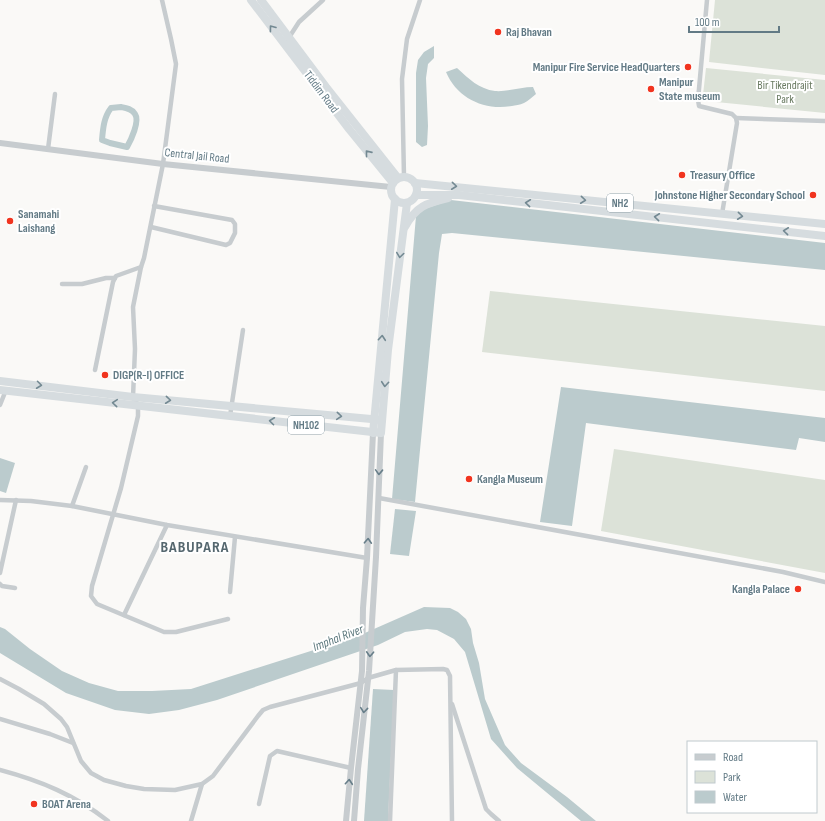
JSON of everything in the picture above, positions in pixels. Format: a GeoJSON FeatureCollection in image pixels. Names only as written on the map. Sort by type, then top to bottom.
{"type":"FeatureCollection","features":[{"type":"Feature","properties":{"kind":"highway","name":"NH2"},"geometry":{"type":"LineString","coordinates":[[251,0],[286,40],[364,136],[397,181]]}},
{"type":"Feature","properties":{"kind":"highway","name":"NH2"},"geometry":{"type":"LineString","coordinates":[[261,0],[286,40]]}},
{"type":"Feature","properties":{"kind":"highway","name":"NH2"},"geometry":{"type":"LineString","coordinates":[[397,181],[408,177],[415,182],[825,224]]}},
{"type":"Feature","properties":{"kind":"highway","name":"NH2"},"geometry":{"type":"LineString","coordinates":[[395,199],[392,195],[397,181]]}},
{"type":"Feature","properties":{"kind":"highway"},"geometry":{"type":"LineString","coordinates":[[377,433],[395,199],[398,202],[407,203],[411,201],[416,195],[417,186],[415,182]]}},
{"type":"Feature","properties":{"kind":"highway","name":"NH2"},"geometry":{"type":"LineString","coordinates":[[416,195],[459,195],[825,236]]}},
{"type":"Feature","properties":{"kind":"highway"},"geometry":{"type":"LineString","coordinates":[[403,230],[412,216],[423,205],[459,195]]}},
{"type":"Feature","properties":{"kind":"highway"},"geometry":{"type":"LineString","coordinates":[[378,420],[407,203]]}},
{"type":"Feature","properties":{"kind":"highway","name":"NH102"},"geometry":{"type":"LineString","coordinates":[[0,381],[133,397],[378,420]]}},
{"type":"Feature","properties":{"kind":"highway","name":"NH102"},"geometry":{"type":"LineString","coordinates":[[3,390],[377,433]]}},
{"type":"Feature","properties":{"kind":"highway"},"geometry":{"type":"LineString","coordinates":[[290,423],[291,412]]}},
{"type":"Feature","properties":{"kind":"street"},"geometry":{"type":"LineString","coordinates":[[162,0],[172,39],[176,64],[163,164],[133,307],[135,349],[133,397],[138,405],[134,434],[121,488],[91,593],[93,600],[97,604],[158,630],[176,632],[228,619]]}},
{"type":"Feature","properties":{"kind":"street"},"geometry":{"type":"LineString","coordinates":[[286,40],[299,22],[323,0]]}},
{"type":"Feature","properties":{"kind":"street"},"geometry":{"type":"LineString","coordinates":[[397,181],[402,132],[402,79],[407,39],[420,0]]}},
{"type":"Feature","properties":{"kind":"street"},"geometry":{"type":"LineString","coordinates":[[707,0],[698,100],[699,106],[732,114],[736,118],[737,124],[722,214]]}},
{"type":"Feature","properties":{"kind":"street"},"geometry":{"type":"LineString","coordinates":[[48,149],[55,94]]}},
{"type":"Feature","properties":{"kind":"street"},"geometry":{"type":"LineString","coordinates":[[736,118],[825,120]]}},
{"type":"Feature","properties":{"kind":"street","name":"Central Jail Road"},"geometry":{"type":"LineString","coordinates":[[0,143],[163,164],[397,181]]}},
{"type":"Feature","properties":{"kind":"street"},"geometry":{"type":"LineString","coordinates":[[151,227],[226,245],[230,244],[235,233],[235,224],[232,220],[154,206]]}},
{"type":"Feature","properties":{"kind":"street"},"geometry":{"type":"LineString","coordinates":[[62,284],[82,284],[106,278],[115,278],[116,276],[141,267]]}},
{"type":"Feature","properties":{"kind":"street"},"geometry":{"type":"LineString","coordinates":[[95,370],[115,278]]}},
{"type":"Feature","properties":{"kind":"street"},"geometry":{"type":"LineString","coordinates":[[230,416],[244,330]]}},
{"type":"Feature","properties":{"kind":"street"},"geometry":{"type":"LineString","coordinates":[[0,405],[3,390]]}},
{"type":"Feature","properties":{"kind":"street"},"geometry":{"type":"LineString","coordinates":[[354,821],[369,671],[376,557],[379,498],[377,433]]}},
{"type":"Feature","properties":{"kind":"street"},"geometry":{"type":"LineString","coordinates":[[346,821],[350,768],[362,671],[363,608],[377,433]]}},
{"type":"Feature","properties":{"kind":"street"},"geometry":{"type":"LineString","coordinates":[[72,506],[86,467]]}},
{"type":"Feature","properties":{"kind":"street"},"geometry":{"type":"LineString","coordinates":[[379,498],[776,570],[825,582]]}},
{"type":"Feature","properties":{"kind":"street"},"geometry":{"type":"LineString","coordinates":[[0,500],[16,500],[72,506],[235,537],[367,558]]}},
{"type":"Feature","properties":{"kind":"street"},"geometry":{"type":"LineString","coordinates":[[0,573],[16,500]]}},
{"type":"Feature","properties":{"kind":"street"},"geometry":{"type":"LineString","coordinates":[[124,616],[167,525]]}},
{"type":"Feature","properties":{"kind":"street"},"geometry":{"type":"LineString","coordinates":[[230,592],[235,537]]}},
{"type":"Feature","properties":{"kind":"street"},"geometry":{"type":"LineString","coordinates":[[0,584],[2,586],[15,588]]}},
{"type":"Feature","properties":{"kind":"street"},"geometry":{"type":"LineString","coordinates":[[390,821],[396,670]]}},
{"type":"Feature","properties":{"kind":"street"},"geometry":{"type":"LineString","coordinates":[[0,679],[44,704],[61,719],[67,727],[81,761],[97,778],[126,786],[159,790],[175,790],[202,784],[213,776],[263,710],[279,704],[361,683],[368,678],[396,670],[447,670],[450,676],[451,699],[452,821]]}},
{"type":"Feature","properties":{"kind":"street"},"geometry":{"type":"LineString","coordinates":[[451,699],[486,809],[499,821]]}},
{"type":"Feature","properties":{"kind":"street"},"geometry":{"type":"LineString","coordinates":[[0,719],[50,734],[73,743]]}},
{"type":"Feature","properties":{"kind":"street"},"geometry":{"type":"LineString","coordinates":[[259,804],[270,756],[277,751],[350,768]]}},
{"type":"Feature","properties":{"kind":"street"},"geometry":{"type":"LineString","coordinates":[[0,770],[30,778],[54,788],[81,802],[108,821]]}},
{"type":"Feature","properties":{"kind":"street"},"geometry":{"type":"LineString","coordinates":[[191,821],[202,784]]}},
{"type":"Feature","properties":{"kind":"green space"},"geometry":{"type":"Polygon","coordinates":[[[715,0],[825,0],[825,75],[709,62],[715,0]]]}},
{"type":"Feature","properties":{"kind":"green space","name":"Bir Tikendrajit Park"},"geometry":{"type":"Polygon","coordinates":[[[706,68],[825,80],[825,113],[706,101],[703,95],[706,68]]]}},
{"type":"Feature","properties":{"kind":"green space"},"geometry":{"type":"Polygon","coordinates":[[[490,291],[825,326],[825,391],[482,352],[490,291]]]}},
{"type":"Feature","properties":{"kind":"green space"},"geometry":{"type":"Polygon","coordinates":[[[614,449],[825,480],[825,573],[601,531],[614,449]]]}},
{"type":"Feature","properties":{"kind":"water"},"geometry":{"type":"Polygon","coordinates":[[[434,46],[434,58],[428,64],[426,78],[428,126],[427,145],[422,147],[416,142],[416,73],[418,60],[424,52],[434,46]]]}},
{"type":"Feature","properties":{"kind":"water"},"geometry":{"type":"Polygon","coordinates":[[[457,68],[474,83],[489,90],[500,91],[533,87],[536,94],[524,103],[512,106],[502,107],[482,104],[464,96],[451,81],[446,72],[457,68]]]}},
{"type":"Feature","properties":{"kind":"water"},"geometry":{"type":"Polygon","coordinates":[[[451,200],[825,243],[825,270],[452,233],[442,234],[415,502],[392,499],[416,216],[421,210],[451,200]]]}},
{"type":"Feature","properties":{"kind":"water"},"geometry":{"type":"Polygon","coordinates":[[[561,387],[825,418],[825,442],[799,438],[796,450],[586,423],[572,526],[540,522],[561,387]]]}},
{"type":"Feature","properties":{"kind":"water"},"geometry":{"type":"Polygon","coordinates":[[[0,458],[15,463],[6,493],[0,491],[0,458]]]}},
{"type":"Feature","properties":{"kind":"water"},"geometry":{"type":"Polygon","coordinates":[[[395,509],[416,511],[409,556],[390,554],[395,509]]]}},
{"type":"Feature","properties":{"kind":"water"},"geometry":{"type":"Polygon","coordinates":[[[424,607],[450,608],[458,612],[466,619],[471,629],[485,699],[505,745],[521,763],[567,797],[596,821],[581,821],[517,768],[491,739],[465,652],[454,639],[437,630],[427,629],[405,632],[378,645],[217,700],[179,710],[149,714],[115,710],[66,693],[0,653],[0,627],[5,629],[30,649],[62,671],[89,683],[118,691],[191,689],[358,636],[424,607]]]}},
{"type":"Feature","properties":{"kind":"water"},"geometry":{"type":"Polygon","coordinates":[[[373,689],[394,690],[388,821],[364,821],[373,689]]]}},
{"type":"Feature","properties":{"kind":"waterway"},"geometry":{"type":"LineString","coordinates":[[121,107],[129,109],[135,114],[136,117],[134,130],[127,147],[102,140],[104,123],[109,111],[111,108],[121,107]]}},
{"type":"Feature","properties":{"kind":"place","name":"Raj Bhavan"},"geometry":{"type":"Point","coordinates":[498,32]}},
{"type":"Feature","properties":{"kind":"place","name":"Manipur Fire Service HeadQuarters"},"geometry":{"type":"Point","coordinates":[688,67]}},
{"type":"Feature","properties":{"kind":"place","name":"Manipur State museum"},"geometry":{"type":"Point","coordinates":[651,89]}},
{"type":"Feature","properties":{"kind":"place","name":"Treasury Office"},"geometry":{"type":"Point","coordinates":[682,175]}},
{"type":"Feature","properties":{"kind":"place","name":"Johnstone Higher Secondary School"},"geometry":{"type":"Point","coordinates":[813,195]}},
{"type":"Feature","properties":{"kind":"place","name":"Sanamahi Laishang"},"geometry":{"type":"Point","coordinates":[10,221]}},
{"type":"Feature","properties":{"kind":"place","name":"DIGP(R-I) OFFICE"},"geometry":{"type":"Point","coordinates":[105,375]}},
{"type":"Feature","properties":{"kind":"place","name":"Kangla Museum"},"geometry":{"type":"Point","coordinates":[469,479]}},
{"type":"Feature","properties":{"kind":"place","name":"Kangla Palace"},"geometry":{"type":"Point","coordinates":[798,589]}},
{"type":"Feature","properties":{"kind":"place","name":"BOAT Arena"},"geometry":{"type":"Point","coordinates":[34,804]}},
{"type":"Feature","properties":{"kind":"district","name":"BABUPARA"},"geometry":{"type":"Point","coordinates":[195,547]}},
{"type":"Feature","properties":{"kind":"water label","name":"Imphal River"},"geometry":{"type":"Point","coordinates":[338,638]}}]}
